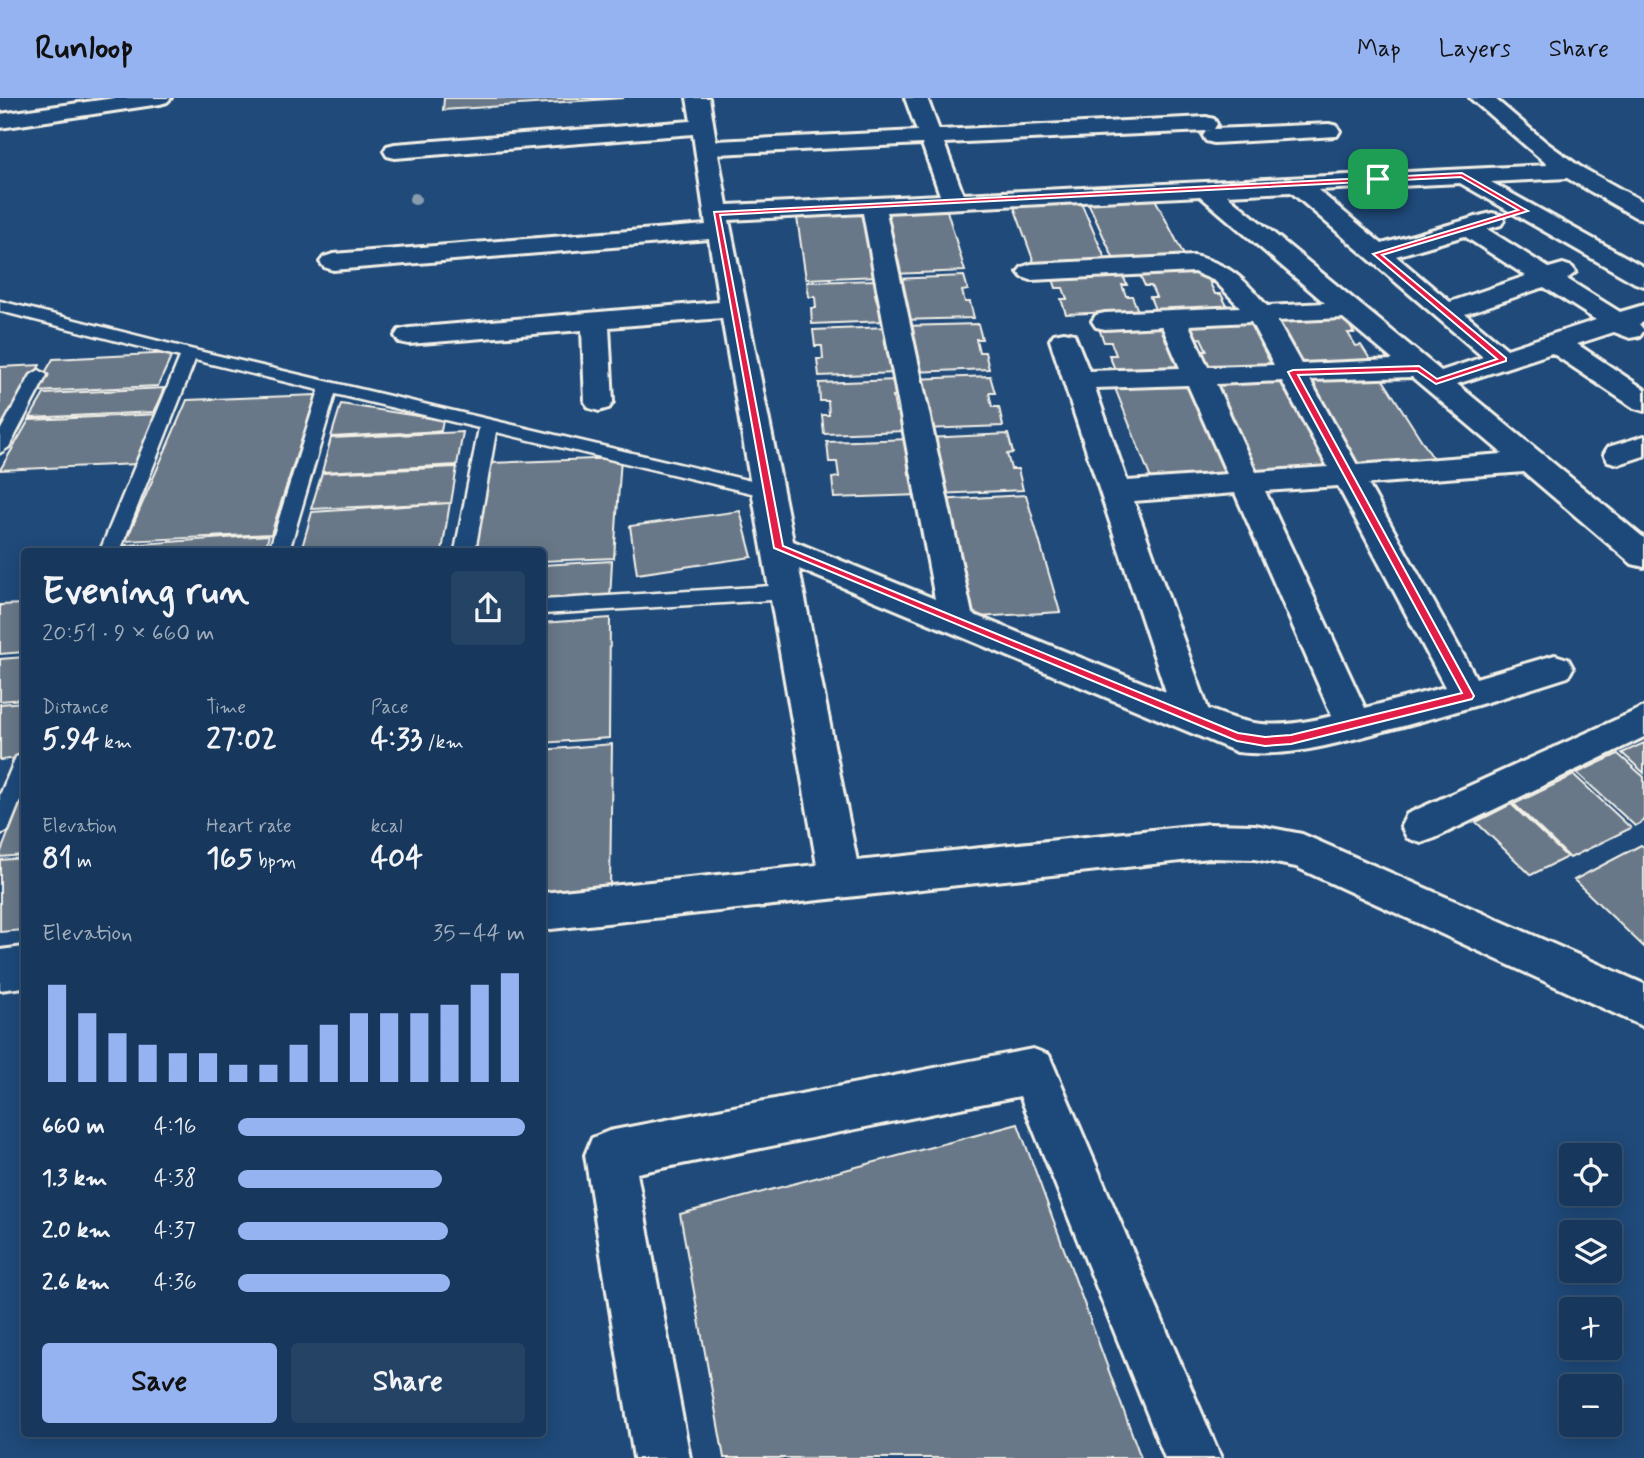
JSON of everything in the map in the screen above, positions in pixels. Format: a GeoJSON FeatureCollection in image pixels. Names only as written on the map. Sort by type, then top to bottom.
{"type":"FeatureCollection","features":[{"type":"Feature","properties":{"kind":"street"},"geometry":{"type":"LineString","coordinates":[[0,121],[160,98]]}},
{"type":"Feature","properties":{"kind":"street"},"geometry":{"type":"LineString","coordinates":[[916,98],[954,202]]}},
{"type":"Feature","properties":{"kind":"street"},"geometry":{"type":"LineString","coordinates":[[1481,98],[1571,171],[1644,212]]}},
{"type":"Feature","properties":{"kind":"street"},"geometry":{"type":"LineString","coordinates":[[1205,122],[1236,169]]}},
{"type":"Feature","properties":{"kind":"street"},"geometry":{"type":"LineString","coordinates":[[396,151],[702,125],[931,137],[1205,122],[1329,131]]}},
{"type":"Feature","properties":{"kind":"street"},"geometry":{"type":"LineString","coordinates":[[702,125],[840,880]]}},
{"type":"Feature","properties":{"kind":"street"},"geometry":{"type":"LineString","coordinates":[[333,262],[873,205],[1203,187],[1236,169],[1295,183],[1571,171]]}},
{"type":"Feature","properties":{"kind":"street"},"geometry":{"type":"LineString","coordinates":[[1462,175],[1644,278]]}},
{"type":"Feature","properties":{"kind":"street"},"geometry":{"type":"LineString","coordinates":[[1295,183],[1503,360]]}},
{"type":"Feature","properties":{"kind":"street"},"geometry":{"type":"LineString","coordinates":[[1203,187],[1644,556]]}},
{"type":"Feature","properties":{"kind":"street"},"geometry":{"type":"LineString","coordinates":[[873,205],[956,621]]}},
{"type":"Feature","properties":{"kind":"street"},"geometry":{"type":"LineString","coordinates":[[1376,254],[1524,211]]}},
{"type":"Feature","properties":{"kind":"street"},"geometry":{"type":"LineString","coordinates":[[1466,228],[1644,338]]}},
{"type":"Feature","properties":{"kind":"street"},"geometry":{"type":"LineString","coordinates":[[1446,312],[1606,257]]}},
{"type":"Feature","properties":{"kind":"street"},"geometry":{"type":"LineString","coordinates":[[1031,272],[1194,264],[1212,267],[1225,275],[1260,314],[1468,696]]}},
{"type":"Feature","properties":{"kind":"street"},"geometry":{"type":"LineString","coordinates":[[409,336],[735,309]]}},
{"type":"Feature","properties":{"kind":"street"},"geometry":{"type":"LineString","coordinates":[[1105,321],[1350,310]]}},
{"type":"Feature","properties":{"kind":"street"},"geometry":{"type":"LineString","coordinates":[[1078,380],[1293,372],[1428,375],[1503,360],[1644,313]]}},
{"type":"Feature","properties":{"kind":"street"},"geometry":{"type":"LineString","coordinates":[[1172,318],[1355,725]]}},
{"type":"Feature","properties":{"kind":"street"},"geometry":{"type":"LineString","coordinates":[[595,320],[599,402]]}},
{"type":"Feature","properties":{"kind":"street"},"geometry":{"type":"LineString","coordinates":[[1064,340],[1193,719]]}},
{"type":"Feature","properties":{"kind":"street"},"geometry":{"type":"LineString","coordinates":[[1555,342],[1644,402]]}},
{"type":"Feature","properties":{"kind":"street"},"geometry":{"type":"LineString","coordinates":[[1116,492],[1531,461]]}},
{"type":"Feature","properties":{"kind":"street"},"geometry":{"type":"LineString","coordinates":[[779,548],[1237,737],[1265,742],[1291,740],[1355,725],[1468,696],[1555,668]]}},
{"type":"Feature","properties":{"kind":"street"},"geometry":{"type":"LineString","coordinates":[[1421,826],[1644,721]]}},
{"type":"Feature","properties":{"kind":"street"},"geometry":{"type":"LineString","coordinates":[[546,912],[1209,841],[1255,842],[1302,851],[1640,1001]]}},
{"type":"Feature","properties":{"kind":"street"},"geometry":{"type":"LineString","coordinates":[[0,970],[21,967]]}},
{"type":"Feature","properties":{"kind":"street"},"geometry":{"type":"LineString","coordinates":[[662,1458],[609,1155],[1033,1071],[1193,1458]]}},
{"type":"Feature","properties":{"kind":"lane"},"geometry":{"type":"LineString","coordinates":[[0,306],[189,354],[768,491]]}},
{"type":"Feature","properties":{"kind":"lane"},"geometry":{"type":"LineString","coordinates":[[111,548],[189,354]]}},
{"type":"Feature","properties":{"kind":"lane"},"geometry":{"type":"LineString","coordinates":[[0,447],[39,375]]}},
{"type":"Feature","properties":{"kind":"lane"},"geometry":{"type":"LineString","coordinates":[[280,548],[328,387]]}},
{"type":"Feature","properties":{"kind":"lane"},"geometry":{"type":"LineString","coordinates":[[466,548],[489,424]]}},
{"type":"Feature","properties":{"kind":"lane"},"geometry":{"type":"LineString","coordinates":[[546,607],[788,592]]}},
{"type":"Feature","properties":{"kind":"lane"},"geometry":{"type":"LineString","coordinates":[[0,824],[21,771]]}},
{"type":"Feature","properties":{"kind":"building"},"geometry":{"type":"Polygon","coordinates":[[[444,98],[624,98],[443,110],[444,98]]]}},
{"type":"Feature","properties":{"kind":"building"},"geometry":{"type":"Polygon","coordinates":[[[1153,195],[1187,261],[1116,264],[1086,198],[1153,195]]]}},
{"type":"Feature","properties":{"kind":"building"},"geometry":{"type":"Polygon","coordinates":[[[1079,198],[1108,265],[1036,268],[1012,201],[1079,198]]]}},
{"type":"Feature","properties":{"kind":"building"},"geometry":{"type":"Polygon","coordinates":[[[945,204],[965,271],[893,274],[878,207],[945,204]]]}},
{"type":"Feature","properties":{"kind":"building"},"geometry":{"type":"Polygon","coordinates":[[[865,208],[879,276],[806,279],[796,211],[865,208]]]}},
{"type":"Feature","properties":{"kind":"building"},"geometry":{"type":"Polygon","coordinates":[[[1208,269],[1215,283],[1210,283],[1215,294],[1221,294],[1229,310],[1156,312],[1150,297],[1156,297],[1151,286],[1145,286],[1138,271],[1208,269]]]}},
{"type":"Feature","properties":{"kind":"building"},"geometry":{"type":"Polygon","coordinates":[[[1121,271],[1127,285],[1122,285],[1126,296],[1132,296],[1138,311],[1066,314],[1061,299],[1067,299],[1063,288],[1056,288],[1051,273],[1121,271]]]}},
{"type":"Feature","properties":{"kind":"building"},"geometry":{"type":"Polygon","coordinates":[[[964,276],[968,290],[962,291],[965,302],[970,302],[974,318],[901,320],[893,279],[964,276]]]}},
{"type":"Feature","properties":{"kind":"building"},"geometry":{"type":"Polygon","coordinates":[[[879,280],[881,294],[875,294],[878,305],[883,305],[886,321],[812,324],[811,308],[816,308],[815,297],[809,297],[807,282],[879,280]]]}},
{"type":"Feature","properties":{"kind":"building"},"geometry":{"type":"Polygon","coordinates":[[[1345,318],[1354,333],[1348,333],[1356,346],[1361,345],[1372,362],[1296,365],[1287,349],[1294,349],[1287,336],[1280,336],[1272,320],[1345,318]]]}},
{"type":"Feature","properties":{"kind":"building"},"geometry":{"type":"Polygon","coordinates":[[[1260,320],[1284,365],[1208,368],[1200,351],[1207,351],[1201,338],[1194,339],[1187,323],[1260,320]]]}},
{"type":"Feature","properties":{"kind":"building"},"geometry":{"type":"Polygon","coordinates":[[[978,324],[982,339],[976,339],[979,352],[985,352],[989,369],[912,372],[903,326],[978,324]]]}},
{"type":"Feature","properties":{"kind":"building"},"geometry":{"type":"Polygon","coordinates":[[[1172,324],[1192,369],[1116,372],[1109,355],[1116,355],[1111,342],[1104,342],[1098,326],[1172,324]]]}},
{"type":"Feature","properties":{"kind":"building"},"geometry":{"type":"Polygon","coordinates":[[[888,327],[891,343],[885,343],[888,356],[893,355],[896,373],[819,376],[817,359],[823,359],[822,346],[815,346],[813,330],[888,327]]]}},
{"type":"Feature","properties":{"kind":"building"},"geometry":{"type":"Polygon","coordinates":[[[173,353],[158,386],[34,392],[53,359],[173,353]]]}},
{"type":"Feature","properties":{"kind":"building"},"geometry":{"type":"Polygon","coordinates":[[[40,365],[2,433],[0,433],[0,367],[40,365]]]}},
{"type":"Feature","properties":{"kind":"building"},"geometry":{"type":"Polygon","coordinates":[[[1378,372],[1438,466],[1354,470],[1300,376],[1378,372]]]}},
{"type":"Feature","properties":{"kind":"building"},"geometry":{"type":"Polygon","coordinates":[[[1288,375],[1341,469],[1256,474],[1209,379],[1288,375]]]}},
{"type":"Feature","properties":{"kind":"building"},"geometry":{"type":"Polygon","coordinates":[[[990,376],[995,393],[989,393],[992,407],[999,407],[1003,426],[923,429],[913,379],[990,376]]]}},
{"type":"Feature","properties":{"kind":"building"},"geometry":{"type":"Polygon","coordinates":[[[1192,379],[1237,474],[1151,479],[1113,383],[1192,379]]]}},
{"type":"Feature","properties":{"kind":"building"},"geometry":{"type":"Polygon","coordinates":[[[897,380],[900,397],[893,397],[896,412],[902,411],[905,431],[824,434],[822,415],[829,415],[828,401],[820,401],[819,383],[897,380]]]}},
{"type":"Feature","properties":{"kind":"building"},"geometry":{"type":"Polygon","coordinates":[[[164,388],[154,412],[30,418],[44,394],[164,388]]]}},
{"type":"Feature","properties":{"kind":"building"},"geometry":{"type":"Polygon","coordinates":[[[316,395],[271,534],[126,541],[187,400],[316,395]]]}},
{"type":"Feature","properties":{"kind":"building"},"geometry":{"type":"Polygon","coordinates":[[[341,404],[443,420],[441,431],[331,437],[341,404]]]}},
{"type":"Feature","properties":{"kind":"building"},"geometry":{"type":"Polygon","coordinates":[[[161,414],[138,464],[0,470],[29,420],[161,414]]]}},
{"type":"Feature","properties":{"kind":"building"},"geometry":{"type":"Polygon","coordinates":[[[463,432],[457,465],[322,472],[331,438],[463,432]]]}},
{"type":"Feature","properties":{"kind":"building"},"geometry":{"type":"Polygon","coordinates":[[[1008,434],[1013,453],[1007,454],[1011,469],[1018,469],[1023,490],[938,494],[927,438],[1008,434]]]}},
{"type":"Feature","properties":{"kind":"building"},"geometry":{"type":"Polygon","coordinates":[[[910,439],[913,458],[907,458],[909,474],[916,473],[920,495],[834,498],[832,478],[839,477],[837,462],[829,462],[827,442],[910,439]]]}},
{"type":"Feature","properties":{"kind":"building"},"geometry":{"type":"Polygon","coordinates":[[[621,458],[614,558],[546,561],[546,548],[474,548],[489,463],[621,458]]]}},
{"type":"Feature","properties":{"kind":"building"},"geometry":{"type":"Polygon","coordinates":[[[457,467],[451,503],[311,509],[322,473],[457,467]]]}},
{"type":"Feature","properties":{"kind":"building"},"geometry":{"type":"Polygon","coordinates":[[[1026,495],[1060,612],[963,618],[937,500],[1026,495]]]}},
{"type":"Feature","properties":{"kind":"building"},"geometry":{"type":"Polygon","coordinates":[[[450,503],[442,548],[302,548],[312,512],[450,503]]]}},
{"type":"Feature","properties":{"kind":"building"},"geometry":{"type":"Polygon","coordinates":[[[740,511],[752,557],[637,574],[630,526],[740,511]]]}},
{"type":"Feature","properties":{"kind":"building"},"geometry":{"type":"Polygon","coordinates":[[[269,535],[266,548],[124,548],[126,545],[269,535]]]}},
{"type":"Feature","properties":{"kind":"building"},"geometry":{"type":"Polygon","coordinates":[[[612,561],[610,600],[546,604],[546,565],[612,561]]]}},
{"type":"Feature","properties":{"kind":"building"},"geometry":{"type":"Polygon","coordinates":[[[21,604],[21,652],[0,654],[0,605],[21,604]]]}},
{"type":"Feature","properties":{"kind":"building"},"geometry":{"type":"Polygon","coordinates":[[[610,618],[609,738],[546,743],[546,623],[610,618]]]}},
{"type":"Feature","properties":{"kind":"building"},"geometry":{"type":"Polygon","coordinates":[[[21,657],[21,699],[0,701],[0,659],[21,657]]]}},
{"type":"Feature","properties":{"kind":"building"},"geometry":{"type":"Polygon","coordinates":[[[21,702],[19,758],[0,760],[0,704],[21,702]]]}},
{"type":"Feature","properties":{"kind":"building"},"geometry":{"type":"Polygon","coordinates":[[[1644,743],[1644,773],[1622,753],[1644,743]]]}},
{"type":"Feature","properties":{"kind":"building"},"geometry":{"type":"Polygon","coordinates":[[[612,744],[610,889],[546,895],[546,750],[612,744]]]}},
{"type":"Feature","properties":{"kind":"building"},"geometry":{"type":"Polygon","coordinates":[[[1618,754],[1644,777],[1644,821],[1635,826],[1577,773],[1618,754]]]}},
{"type":"Feature","properties":{"kind":"building"},"geometry":{"type":"Polygon","coordinates":[[[1574,775],[1631,828],[1570,858],[1514,804],[1574,775]]]}},
{"type":"Feature","properties":{"kind":"building"},"geometry":{"type":"Polygon","coordinates":[[[21,801],[21,855],[0,857],[21,801]]]}},
{"type":"Feature","properties":{"kind":"building"},"geometry":{"type":"Polygon","coordinates":[[[1511,804],[1567,857],[1531,875],[1476,822],[1511,804]]]}},
{"type":"Feature","properties":{"kind":"building"},"geometry":{"type":"Polygon","coordinates":[[[1641,845],[1644,847],[1644,947],[1574,880],[1641,845]]]}},
{"type":"Feature","properties":{"kind":"building"},"geometry":{"type":"Polygon","coordinates":[[[21,858],[21,930],[0,932],[0,860],[21,858]]]}},
{"type":"Feature","properties":{"kind":"building"},"geometry":{"type":"Polygon","coordinates":[[[1018,1124],[1141,1458],[724,1458],[680,1214],[1018,1124]]]}},
{"type":"Feature","properties":{"kind":"route"},"geometry":{"type":"LineString","coordinates":[[1462,175],[1524,211],[1376,254],[1503,360],[1436,382],[1419,368],[1293,372],[1468,696],[1291,740],[1265,742],[1237,737],[779,548],[716,213],[1378,179],[1462,175]]}}]}
